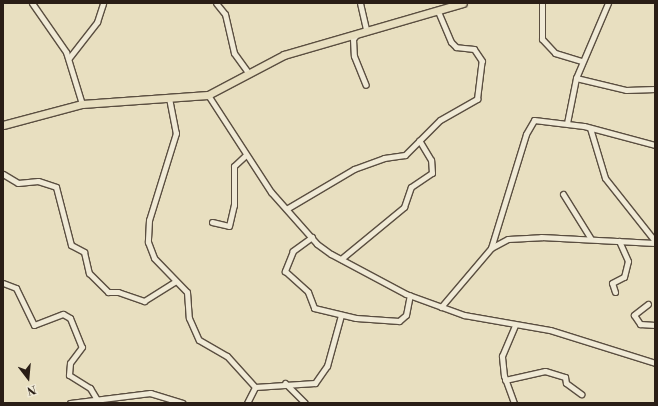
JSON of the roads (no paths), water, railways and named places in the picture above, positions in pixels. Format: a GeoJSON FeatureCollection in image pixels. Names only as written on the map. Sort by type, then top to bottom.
{"type":"FeatureCollection","features":[{"type":"Feature","properties":{"kind":"main road"},"geometry":{"type":"LineString","coordinates":[[3,125],[82,104],[208,95],[248,72],[301,49],[357,34],[366,28],[438,12],[463,3]]}},
{"type":"Feature","properties":{"kind":"street"},"geometry":{"type":"LineString","coordinates":[[32,3],[69,58],[82,104]]}},
{"type":"Feature","properties":{"kind":"street"},"geometry":{"type":"LineString","coordinates":[[69,58],[97,22],[103,3]]}},
{"type":"Feature","properties":{"kind":"street"},"geometry":{"type":"LineString","coordinates":[[216,3],[225,14],[234,54],[248,72]]}},
{"type":"Feature","properties":{"kind":"street"},"geometry":{"type":"LineString","coordinates":[[360,3],[366,28]]}},
{"type":"Feature","properties":{"kind":"street"},"geometry":{"type":"LineString","coordinates":[[542,3],[542,39],[554,53],[582,61]]}},
{"type":"Feature","properties":{"kind":"street"},"geometry":{"type":"LineString","coordinates":[[567,123],[576,78],[608,3]]}},
{"type":"Feature","properties":{"kind":"street"},"geometry":{"type":"LineString","coordinates":[[288,208],[354,169],[384,158],[405,155],[419,140],[452,111],[467,107],[477,98],[480,86],[482,61],[479,54],[474,49],[456,47],[446,35],[438,12]]}},
{"type":"Feature","properties":{"kind":"street"},"geometry":{"type":"LineString","coordinates":[[357,34],[353,40],[354,56],[366,85]]}},
{"type":"Feature","properties":{"kind":"street"},"geometry":{"type":"LineString","coordinates":[[576,78],[626,90],[655,90]]}},
{"type":"Feature","properties":{"kind":"street"},"geometry":{"type":"LineString","coordinates":[[208,95],[246,155],[288,208],[312,237],[341,260],[410,295],[441,307],[515,326],[550,330],[655,363]]}},
{"type":"Feature","properties":{"kind":"street"},"geometry":{"type":"LineString","coordinates":[[169,98],[176,133],[146,232],[154,258],[186,292],[189,318],[203,345],[227,356],[255,387]]}},
{"type":"Feature","properties":{"kind":"street"},"geometry":{"type":"LineString","coordinates":[[441,307],[491,248],[531,124],[539,120],[567,123],[655,145]]}},
{"type":"Feature","properties":{"kind":"street"},"geometry":{"type":"LineString","coordinates":[[590,128],[605,178],[655,242]]}},
{"type":"Feature","properties":{"kind":"street"},"geometry":{"type":"LineString","coordinates":[[341,260],[404,207],[411,187],[432,173],[431,160],[419,140]]}},
{"type":"Feature","properties":{"kind":"street"},"geometry":{"type":"LineString","coordinates":[[212,222],[229,226],[234,205],[234,166],[246,155]]}},
{"type":"Feature","properties":{"kind":"street"},"geometry":{"type":"LineString","coordinates":[[3,174],[18,183],[38,181],[56,187],[71,245],[84,252],[89,274],[108,292],[118,292],[144,301],[175,282]]}},
{"type":"Feature","properties":{"kind":"street"},"geometry":{"type":"LineString","coordinates":[[563,194],[591,239]]}},
{"type":"Feature","properties":{"kind":"street"},"geometry":{"type":"LineString","coordinates":[[312,237],[293,251],[285,271],[308,292],[314,308],[332,310],[341,315],[399,321],[406,315],[410,295]]}},
{"type":"Feature","properties":{"kind":"street"},"geometry":{"type":"LineString","coordinates":[[491,248],[518,237],[655,242]]}},
{"type":"Feature","properties":{"kind":"street"},"geometry":{"type":"LineString","coordinates":[[615,292],[612,284],[624,277],[628,261],[619,241]]}},
{"type":"Feature","properties":{"kind":"street"},"geometry":{"type":"LineString","coordinates":[[3,284],[16,288],[34,325],[63,314],[70,318],[82,347],[70,363],[69,375],[90,388],[99,401]]}},
{"type":"Feature","properties":{"kind":"street"},"geometry":{"type":"LineString","coordinates":[[648,304],[634,316],[640,324],[655,325]]}},
{"type":"Feature","properties":{"kind":"street"},"geometry":{"type":"LineString","coordinates":[[255,387],[285,382],[315,384],[326,366],[341,315]]}},
{"type":"Feature","properties":{"kind":"street"},"geometry":{"type":"LineString","coordinates":[[514,403],[505,380],[502,356],[515,326]]}},
{"type":"Feature","properties":{"kind":"street"},"geometry":{"type":"LineString","coordinates":[[505,380],[545,371],[565,377],[566,383],[580,394]]}},
{"type":"Feature","properties":{"kind":"street"},"geometry":{"type":"LineString","coordinates":[[285,382],[305,403]]}},
{"type":"Feature","properties":{"kind":"street"},"geometry":{"type":"LineString","coordinates":[[247,403],[255,387]]}},
{"type":"Feature","properties":{"kind":"street"},"geometry":{"type":"LineString","coordinates":[[70,403],[99,401],[150,393],[183,403]]}}]}
